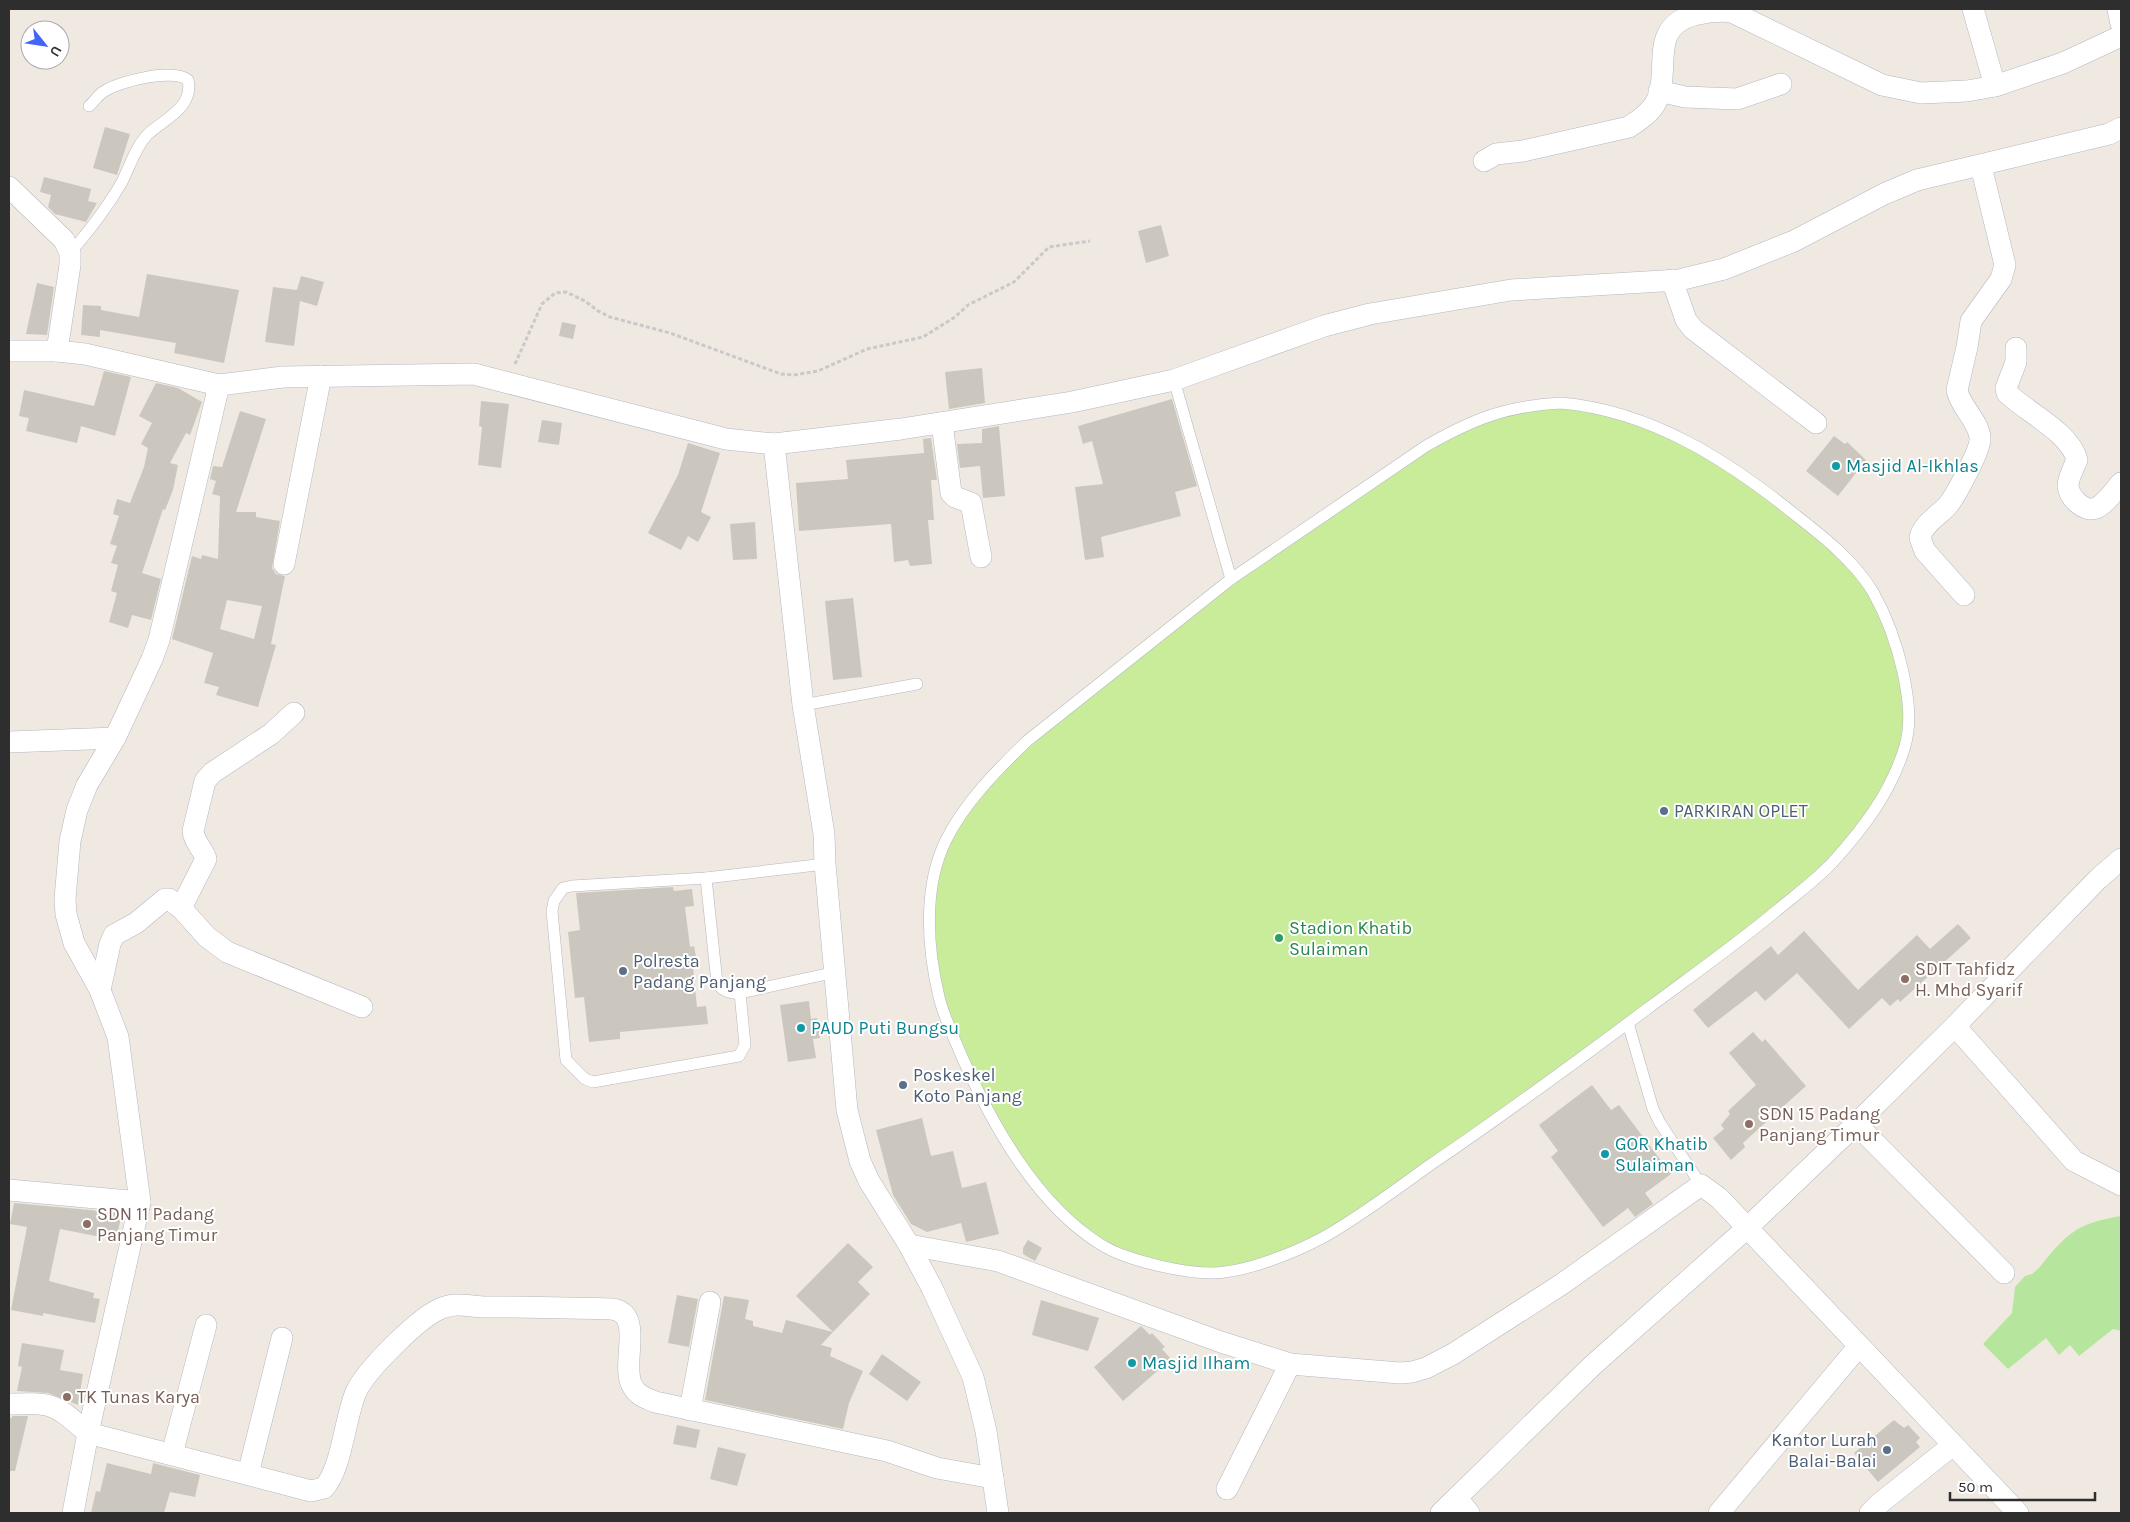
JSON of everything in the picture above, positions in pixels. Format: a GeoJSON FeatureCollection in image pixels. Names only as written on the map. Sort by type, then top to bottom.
{"type":"FeatureCollection","features":[{"type":"Feature","properties":{"kind":"street"},"geometry":{"type":"LineString","coordinates":[[1973,9],[1995,86]]}},
{"type":"Feature","properties":{"kind":"street"},"geometry":{"type":"LineString","coordinates":[[2118,9],[2121,24]]}},
{"type":"Feature","properties":{"kind":"street"},"geometry":{"type":"LineString","coordinates":[[1484,162],[1496,154],[1629,127],[1644,117],[1655,104],[1659,91],[1664,50],[1671,28],[1689,17],[1720,11],[1732,12],[1882,84],[1921,93],[1995,86],[2064,63],[2121,36]]}},
{"type":"Feature","properties":{"kind":"street"},"geometry":{"type":"LineString","coordinates":[[1659,91],[1685,97],[1730,99],[1744,98],[1781,84]]}},
{"type":"Feature","properties":{"kind":"street"},"geometry":{"type":"LineString","coordinates":[[9,351],[57,351],[114,360],[219,385],[283,376],[474,374],[726,439],[774,444],[942,423],[1072,402],[1174,380],[1324,326],[1370,314],[1511,290],[1672,280],[1724,269],[1794,240],[1884,194],[1918,180],[2109,134],[2121,128]]}},
{"type":"Feature","properties":{"kind":"street"},"geometry":{"type":"LineString","coordinates":[[1964,595],[1925,551],[1920,538],[1924,528],[1955,495],[1979,446],[1980,437],[1957,390],[1971,321],[2001,280],[2005,265],[1981,166]]}},
{"type":"Feature","properties":{"kind":"street"},"geometry":{"type":"LineString","coordinates":[[9,188],[64,240],[70,253],[70,265],[57,351]]}},
{"type":"Feature","properties":{"kind":"street"},"geometry":{"type":"LineString","coordinates":[[1672,280],[1686,320],[1693,329],[1816,423]]}},
{"type":"Feature","properties":{"kind":"street"},"geometry":{"type":"LineString","coordinates":[[2016,348],[2016,362],[2006,388],[2007,393],[2038,416],[2072,448],[2077,460],[2068,483],[2071,494],[2082,508],[2087,510],[2095,509],[2121,484]]}},
{"type":"Feature","properties":{"kind":"street"},"geometry":{"type":"LineString","coordinates":[[284,564],[321,376]]}},
{"type":"Feature","properties":{"kind":"street"},"geometry":{"type":"LineString","coordinates":[[74,1513],[88,1433],[140,1202],[118,1037],[100,990],[74,943],[66,914],[65,899],[70,841],[77,810],[87,785],[114,738],[152,659],[159,640],[219,385]]}},
{"type":"Feature","properties":{"kind":"street"},"geometry":{"type":"LineString","coordinates":[[942,423],[951,493],[955,497],[971,503],[981,557]]}},
{"type":"Feature","properties":{"kind":"street"},"geometry":{"type":"LineString","coordinates":[[774,444],[803,705],[824,834],[847,1110],[860,1161],[869,1181],[909,1245],[932,1288],[973,1377],[986,1431],[998,1513]]}},
{"type":"Feature","properties":{"kind":"street"},"geometry":{"type":"LineString","coordinates":[[181,908],[206,859],[205,854],[194,837],[193,831],[205,781],[212,773],[271,734],[294,714]]}},
{"type":"Feature","properties":{"kind":"street"},"geometry":{"type":"LineString","coordinates":[[9,742],[114,738]]}},
{"type":"Feature","properties":{"kind":"street"},"geometry":{"type":"LineString","coordinates":[[1441,1513],[1463,1505],[1593,1365],[1747,1228],[1856,1124],[1955,1026],[2091,886],[2121,859]]}},
{"type":"Feature","properties":{"kind":"street"},"geometry":{"type":"LineString","coordinates":[[100,990],[114,934],[136,923],[165,899],[168,899],[181,908],[207,937],[227,952],[362,1007]]}},
{"type":"Feature","properties":{"kind":"street"},"geometry":{"type":"LineString","coordinates":[[1955,1026],[2074,1161],[2121,1185]]}},
{"type":"Feature","properties":{"kind":"street"},"geometry":{"type":"LineString","coordinates":[[1856,1124],[2004,1273]]}},
{"type":"Feature","properties":{"kind":"street"},"geometry":{"type":"LineString","coordinates":[[909,1245],[998,1261],[1221,1342],[1290,1364],[1400,1373],[1426,1368],[1453,1354],[1562,1284],[1701,1185],[1719,1198],[2018,1513]]}},
{"type":"Feature","properties":{"kind":"street"},"geometry":{"type":"LineString","coordinates":[[9,1190],[140,1202]]}},
{"type":"Feature","properties":{"kind":"street"},"geometry":{"type":"LineString","coordinates":[[690,1410],[710,1302]]}},
{"type":"Feature","properties":{"kind":"street"},"geometry":{"type":"LineString","coordinates":[[9,1404],[44,1403],[52,1405],[61,1409],[88,1433],[310,1491],[324,1488],[333,1473],[356,1392],[372,1367],[430,1313],[443,1307],[460,1304],[482,1307],[617,1309],[623,1313],[630,1324],[629,1375],[633,1389],[639,1395],[654,1402],[888,1451],[937,1468],[992,1478]]}},
{"type":"Feature","properties":{"kind":"street"},"geometry":{"type":"LineString","coordinates":[[172,1454],[206,1325]]}},
{"type":"Feature","properties":{"kind":"street"},"geometry":{"type":"LineString","coordinates":[[248,1474],[282,1338]]}},
{"type":"Feature","properties":{"kind":"street"},"geometry":{"type":"LineString","coordinates":[[1719,1513],[1859,1346]]}},
{"type":"Feature","properties":{"kind":"street"},"geometry":{"type":"LineString","coordinates":[[1227,1489],[1290,1364]]}},
{"type":"Feature","properties":{"kind":"street"},"geometry":{"type":"LineString","coordinates":[[1870,1513],[1953,1445]]}},
{"type":"Feature","properties":{"kind":"lane"},"geometry":{"type":"LineString","coordinates":[[70,253],[102,216],[122,181],[138,147],[147,135],[177,111],[186,100],[189,90],[188,80],[183,76],[164,75],[121,84],[102,92],[90,106]]}},
{"type":"Feature","properties":{"kind":"lane"},"geometry":{"type":"LineString","coordinates":[[1174,380],[1231,579]]}},
{"type":"Feature","properties":{"kind":"lane"},"geometry":{"type":"LineString","coordinates":[[1542,404],[1585,405],[1642,420],[1693,444],[1758,484],[1823,536],[1855,568],[1872,591],[1892,634],[1905,679],[1908,709],[1908,729],[1904,748],[1888,788],[1868,820],[1831,863],[1815,879],[1756,927],[1628,1023],[1498,1118],[1346,1224],[1319,1239],[1297,1249],[1232,1271],[1214,1273],[1150,1264],[1111,1251],[1075,1227],[1024,1169],[1002,1136],[975,1085],[946,1019],[939,996],[930,932],[930,904],[937,864],[945,842],[955,823],[997,770],[1027,741],[1231,579],[1426,446],[1450,432],[1494,413],[1542,404]]}},
{"type":"Feature","properties":{"kind":"lane"},"geometry":{"type":"LineString","coordinates":[[803,705],[916,684]]}},
{"type":"Feature","properties":{"kind":"lane"},"geometry":{"type":"LineString","coordinates":[[740,993],[745,1045],[739,1056],[593,1082],[585,1079],[566,1060],[552,911],[558,893],[563,888],[572,886],[706,878],[825,864]]}},
{"type":"Feature","properties":{"kind":"lane"},"geometry":{"type":"LineString","coordinates":[[706,878],[717,983],[722,990],[730,994],[740,993],[836,972]]}},
{"type":"Feature","properties":{"kind":"lane"},"geometry":{"type":"LineString","coordinates":[[1628,1023],[1653,1109],[1660,1123],[1701,1185]]}},
{"type":"Feature","properties":{"kind":"path"},"geometry":{"type":"LineString","coordinates":[[507,382],[542,304],[555,294],[566,292],[610,317],[670,333],[781,374],[794,374],[818,371],[868,349],[923,337],[933,332],[968,305],[1014,282],[1049,247],[1090,241]]}},
{"type":"Feature","properties":{"kind":"green space"},"geometry":{"type":"Polygon","coordinates":[[[1561,406],[1641,423],[1729,469],[1821,538],[1870,593],[1890,635],[1902,679],[1906,728],[1886,787],[1830,862],[1755,925],[1497,1116],[1344,1222],[1296,1246],[1231,1268],[1191,1269],[1113,1248],[1077,1225],[1026,1167],[977,1084],[941,995],[932,932],[939,865],[948,842],[981,794],[1029,743],[1232,581],[1427,449],[1484,419],[1561,406]]]}},
{"type":"Feature","properties":{"kind":"green space"},"geometry":{"type":"Polygon","coordinates":[[[2121,1216],[2121,1331],[2113,1329],[2079,1356],[2070,1345],[2059,1355],[2046,1338],[2008,1369],[1983,1344],[2012,1313],[2015,1287],[2025,1276],[2032,1274],[2038,1269],[2073,1232],[2092,1223],[2121,1216]]]}},
{"type":"Feature","properties":{"kind":"building"},"geometry":{"type":"Polygon","coordinates":[[[105,127],[130,134],[117,175],[93,168],[105,127]]]}},
{"type":"Feature","properties":{"kind":"building"},"geometry":{"type":"Polygon","coordinates":[[[44,177],[91,189],[88,201],[97,203],[86,222],[55,214],[48,207],[51,195],[40,192],[44,177]]]}},
{"type":"Feature","properties":{"kind":"building"},"geometry":{"type":"Polygon","coordinates":[[[1161,225],[1169,256],[1146,263],[1138,231],[1161,225]]]}},
{"type":"Feature","properties":{"kind":"building"},"geometry":{"type":"Polygon","coordinates":[[[147,274],[239,290],[224,363],[174,353],[176,343],[100,330],[100,337],[81,335],[83,305],[101,306],[101,310],[139,317],[147,274]]]}},
{"type":"Feature","properties":{"kind":"building"},"geometry":{"type":"Polygon","coordinates":[[[301,276],[324,282],[317,306],[300,301],[294,346],[265,342],[273,287],[297,290],[301,276]]]}},
{"type":"Feature","properties":{"kind":"building"},"geometry":{"type":"Polygon","coordinates":[[[37,283],[54,287],[47,335],[26,334],[37,283]]]}},
{"type":"Feature","properties":{"kind":"building"},"geometry":{"type":"Polygon","coordinates":[[[562,322],[576,325],[573,339],[559,336],[562,322]]]}},
{"type":"Feature","properties":{"kind":"building"},"geometry":{"type":"Polygon","coordinates":[[[982,368],[985,403],[949,409],[945,372],[982,368]]]}},
{"type":"Feature","properties":{"kind":"building"},"geometry":{"type":"Polygon","coordinates":[[[104,371],[131,377],[115,436],[81,426],[77,443],[26,431],[29,418],[19,416],[24,390],[94,406],[104,371]]]}},
{"type":"Feature","properties":{"kind":"building"},"geometry":{"type":"Polygon","coordinates":[[[156,383],[178,388],[202,402],[190,435],[186,433],[170,463],[178,465],[173,490],[165,510],[163,509],[142,573],[161,579],[151,620],[132,615],[128,628],[109,622],[117,593],[111,591],[118,565],[111,563],[117,546],[110,544],[119,516],[113,514],[117,499],[130,503],[144,467],[148,448],[141,444],[152,423],[139,416],[156,383]]]}},
{"type":"Feature","properties":{"kind":"building"},"geometry":{"type":"Polygon","coordinates":[[[1172,399],[1197,486],[1175,492],[1181,516],[1101,537],[1104,557],[1085,560],[1075,487],[1103,484],[1092,441],[1083,444],[1078,426],[1172,399]]]}},
{"type":"Feature","properties":{"kind":"building"},"geometry":{"type":"Polygon","coordinates":[[[481,401],[509,404],[501,468],[478,465],[482,427],[479,426],[481,401]]]}},
{"type":"Feature","properties":{"kind":"building"},"geometry":{"type":"Polygon","coordinates":[[[240,411],[266,419],[236,512],[256,512],[256,517],[280,521],[272,568],[276,574],[285,576],[271,644],[276,645],[258,707],[216,695],[219,687],[204,683],[213,653],[172,639],[192,556],[201,559],[202,555],[218,559],[220,496],[212,494],[216,481],[210,479],[213,466],[222,467],[240,411]],[[227,600],[220,629],[254,639],[262,606],[227,600]]]}},
{"type":"Feature","properties":{"kind":"building"},"geometry":{"type":"Polygon","coordinates":[[[542,420],[562,423],[559,445],[538,442],[542,420]]]}},
{"type":"Feature","properties":{"kind":"building"},"geometry":{"type":"Polygon","coordinates":[[[999,426],[1005,496],[983,498],[980,466],[960,468],[957,444],[982,443],[982,429],[999,426]]]}},
{"type":"Feature","properties":{"kind":"building","name":"Masjid Al-Ikhlas"},"geometry":{"type":"Polygon","coordinates":[[[1834,436],[1845,444],[1847,442],[1866,460],[1838,496],[1806,471],[1834,436]]]}},
{"type":"Feature","properties":{"kind":"building"},"geometry":{"type":"Polygon","coordinates":[[[931,438],[937,480],[931,480],[934,520],[928,520],[932,564],[910,566],[908,560],[894,562],[891,524],[799,531],[796,483],[848,479],[846,460],[924,453],[923,439],[931,438]]]}},
{"type":"Feature","properties":{"kind":"building"},"geometry":{"type":"Polygon","coordinates":[[[688,443],[720,453],[701,512],[711,517],[698,542],[688,536],[681,550],[648,533],[678,475],[688,443]]]}},
{"type":"Feature","properties":{"kind":"building"},"geometry":{"type":"Polygon","coordinates":[[[755,522],[757,559],[733,560],[730,524],[755,522]]]}},
{"type":"Feature","properties":{"kind":"building"},"geometry":{"type":"Polygon","coordinates":[[[853,598],[862,677],[833,680],[825,601],[853,598]]]}},
{"type":"Feature","properties":{"kind":"building"},"geometry":{"type":"Polygon","coordinates":[[[673,887],[674,891],[692,889],[694,906],[685,907],[690,947],[694,946],[698,967],[693,967],[697,1007],[706,1006],[708,1024],[620,1032],[620,1039],[589,1042],[584,997],[575,998],[568,932],[580,930],[576,893],[673,887]]]}},
{"type":"Feature","properties":{"kind":"building"},"geometry":{"type":"Polygon","coordinates":[[[1958,924],[1971,938],[1900,1002],[1898,999],[1890,1006],[1882,998],[1849,1029],[1797,973],[1765,1001],[1756,991],[1708,1028],[1693,1010],[1771,946],[1778,955],[1804,931],[1858,990],[1917,935],[1930,949],[1958,924]]]}},
{"type":"Feature","properties":{"kind":"building","name":"PAUD Puti Bungsu"},"geometry":{"type":"Polygon","coordinates":[[[809,1001],[811,1019],[817,1018],[820,1038],[813,1039],[816,1058],[788,1062],[780,1005],[809,1001]]]}},
{"type":"Feature","properties":{"kind":"building"},"geometry":{"type":"Polygon","coordinates":[[[1753,1032],[1762,1042],[1765,1039],[1806,1086],[1743,1143],[1745,1147],[1731,1160],[1713,1138],[1724,1129],[1721,1125],[1730,1114],[1728,1111],[1756,1085],[1729,1053],[1753,1032]]]}},
{"type":"Feature","properties":{"kind":"building","name":"GOR Khatib Sulaiman"},"geometry":{"type":"Polygon","coordinates":[[[1592,1085],[1611,1110],[1619,1105],[1671,1174],[1645,1193],[1653,1204],[1635,1217],[1628,1208],[1603,1227],[1551,1157],[1558,1151],[1539,1125],[1592,1085]]]}},
{"type":"Feature","properties":{"kind":"building"},"geometry":{"type":"Polygon","coordinates":[[[922,1118],[931,1156],[953,1151],[962,1188],[986,1182],[999,1234],[966,1242],[961,1223],[927,1232],[911,1224],[893,1195],[876,1130],[922,1118]]]}},
{"type":"Feature","properties":{"kind":"building"},"geometry":{"type":"Polygon","coordinates":[[[14,1203],[122,1213],[116,1240],[60,1229],[49,1281],[94,1293],[93,1298],[100,1299],[95,1323],[43,1313],[43,1316],[11,1310],[27,1227],[10,1224],[14,1203]]]}},
{"type":"Feature","properties":{"kind":"building"},"geometry":{"type":"Polygon","coordinates":[[[1028,1240],[1042,1248],[1035,1261],[1023,1254],[1023,1248],[1028,1240]]]}},
{"type":"Feature","properties":{"kind":"building"},"geometry":{"type":"Polygon","coordinates":[[[848,1243],[873,1267],[858,1282],[870,1294],[833,1332],[796,1296],[848,1243]]]}},
{"type":"Feature","properties":{"kind":"building"},"geometry":{"type":"Polygon","coordinates":[[[677,1295],[698,1299],[689,1347],[668,1343],[677,1295]]]}},
{"type":"Feature","properties":{"kind":"building"},"geometry":{"type":"Polygon","coordinates":[[[724,1296],[749,1300],[745,1319],[753,1321],[753,1326],[782,1333],[786,1320],[833,1332],[821,1345],[832,1348],[830,1356],[863,1371],[849,1403],[843,1429],[705,1400],[724,1296]]]}},
{"type":"Feature","properties":{"kind":"building"},"geometry":{"type":"Polygon","coordinates":[[[1041,1300],[1099,1318],[1088,1351],[1032,1335],[1041,1300]]]}},
{"type":"Feature","properties":{"kind":"building","name":"Masjid Ilham"},"geometry":{"type":"Polygon","coordinates":[[[1141,1326],[1150,1335],[1152,1333],[1165,1347],[1162,1349],[1171,1359],[1123,1401],[1094,1367],[1141,1326]]]}},
{"type":"Feature","properties":{"kind":"building"},"geometry":{"type":"Polygon","coordinates":[[[22,1343],[64,1350],[60,1370],[83,1374],[78,1405],[48,1393],[17,1391],[22,1367],[18,1366],[22,1343]]]}},
{"type":"Feature","properties":{"kind":"building"},"geometry":{"type":"Polygon","coordinates":[[[882,1354],[921,1382],[907,1401],[869,1374],[882,1354]]]}},
{"type":"Feature","properties":{"kind":"building"},"geometry":{"type":"Polygon","coordinates":[[[12,1416],[28,1416],[15,1471],[9,1471],[9,1418],[12,1418],[12,1416]]]}},
{"type":"Feature","properties":{"kind":"building","name":"Kantor Lurah Balai-Balai"},"geometry":{"type":"Polygon","coordinates":[[[1894,1420],[1904,1428],[1908,1425],[1920,1438],[1916,1442],[1920,1447],[1878,1482],[1854,1453],[1894,1420]]]}},
{"type":"Feature","properties":{"kind":"building"},"geometry":{"type":"Polygon","coordinates":[[[677,1425],[700,1430],[696,1448],[673,1444],[677,1425]]]}},
{"type":"Feature","properties":{"kind":"building"},"geometry":{"type":"Polygon","coordinates":[[[718,1447],[746,1454],[737,1486],[710,1479],[718,1447]]]}},
{"type":"Feature","properties":{"kind":"building"},"geometry":{"type":"Polygon","coordinates":[[[107,1463],[151,1474],[153,1463],[200,1475],[195,1497],[170,1492],[164,1513],[91,1513],[96,1491],[100,1492],[107,1463]]]}},
{"type":"Feature","properties":{"kind":"place","name":"Masjid Al-Ikhlas"},"geometry":{"type":"Point","coordinates":[1836,466]}},
{"type":"Feature","properties":{"kind":"place","name":"PARKIRAN OPLET"},"geometry":{"type":"Point","coordinates":[1664,811]}},
{"type":"Feature","properties":{"kind":"place","name":"Stadion Khatib Sulaiman"},"geometry":{"type":"Point","coordinates":[1279,938]}},
{"type":"Feature","properties":{"kind":"place","name":"Polresta Padang Panjang"},"geometry":{"type":"Point","coordinates":[623,971]}},
{"type":"Feature","properties":{"kind":"place","name":"SDIT Tahfidz H. Mhd Syarif"},"geometry":{"type":"Point","coordinates":[1905,979]}},
{"type":"Feature","properties":{"kind":"place","name":"PAUD Puti Bungsu"},"geometry":{"type":"Point","coordinates":[801,1028]}},
{"type":"Feature","properties":{"kind":"place","name":"Poskeskel Koto Panjang"},"geometry":{"type":"Point","coordinates":[903,1085]}},
{"type":"Feature","properties":{"kind":"place","name":"SDN 15 Padang Panjang Timur"},"geometry":{"type":"Point","coordinates":[1749,1124]}},
{"type":"Feature","properties":{"kind":"place","name":"GOR Khatib Sulaiman"},"geometry":{"type":"Point","coordinates":[1605,1154]}},
{"type":"Feature","properties":{"kind":"place","name":"SDN 11 Padang Panjang Timur"},"geometry":{"type":"Point","coordinates":[87,1224]}},
{"type":"Feature","properties":{"kind":"place","name":"Masjid Ilham"},"geometry":{"type":"Point","coordinates":[1132,1363]}},
{"type":"Feature","properties":{"kind":"place","name":"TK Tunas Karya"},"geometry":{"type":"Point","coordinates":[67,1397]}},
{"type":"Feature","properties":{"kind":"place","name":"Kantor Lurah Balai-Balai"},"geometry":{"type":"Point","coordinates":[1887,1450]}}]}
